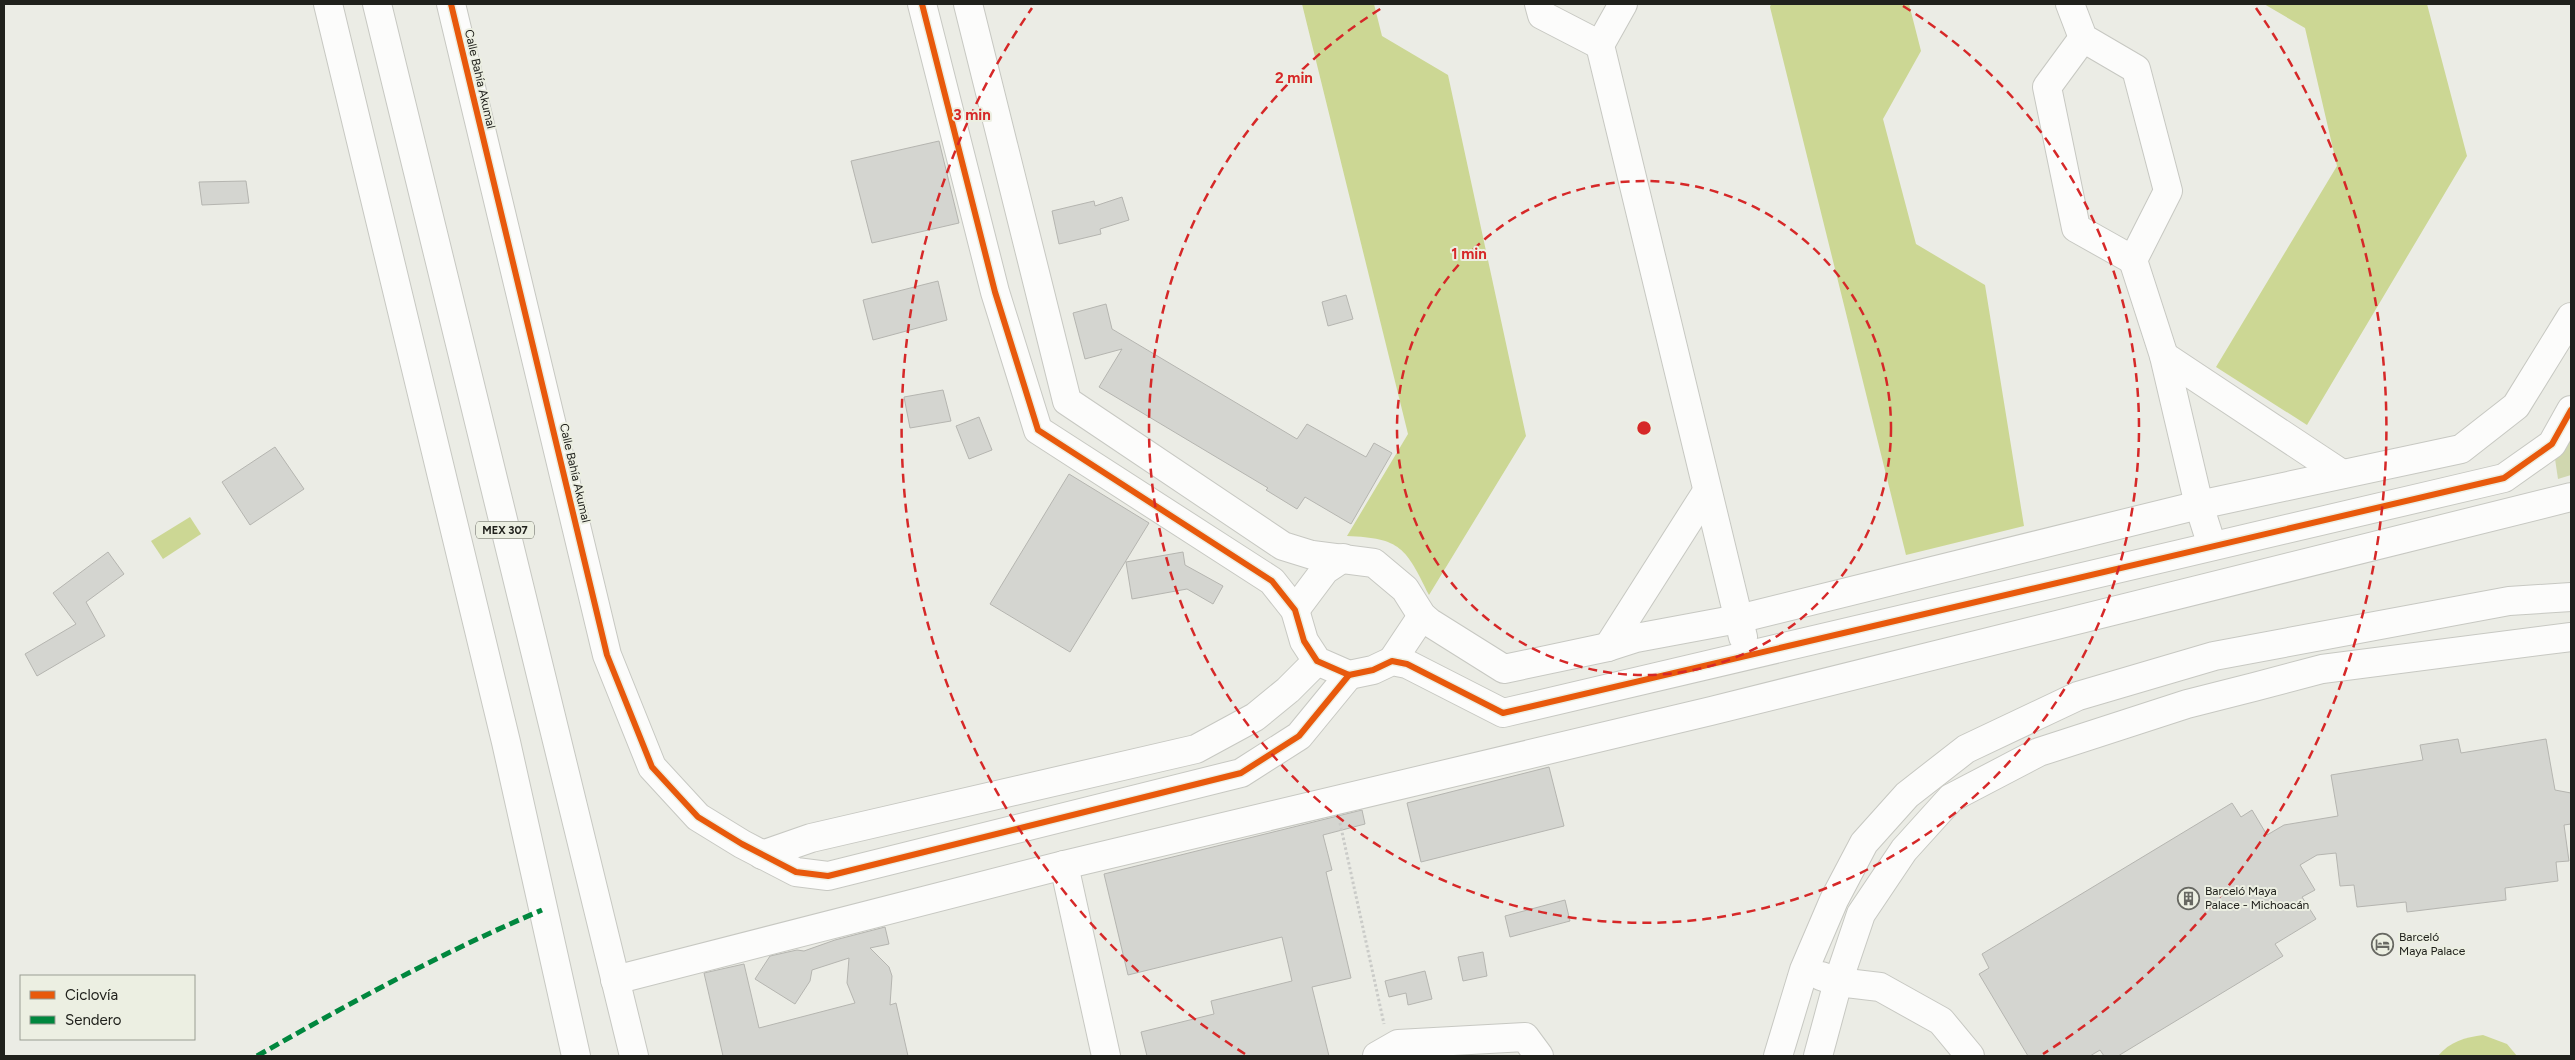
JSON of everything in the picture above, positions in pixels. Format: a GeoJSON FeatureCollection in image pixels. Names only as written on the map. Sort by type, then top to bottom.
{"type":"FeatureCollection","features":[{"type":"Feature","properties":{"kind":"main road","name":"MEX 307"},"geometry":{"type":"LineString","coordinates":[[328,4],[504,732],[576,1056]]}},
{"type":"Feature","properties":{"kind":"main road","name":"MEX 307"},"geometry":{"type":"LineString","coordinates":[[377,4],[634,1056]]}},
{"type":"Feature","properties":{"kind":"main road","name":"Calle Bahía Akumal"},"geometry":{"type":"LineString","coordinates":[[451,4],[607,655],[652,767],[698,817],[762,855],[796,872],[828,876],[1241,773],[1299,736],[1349,675]]}},
{"type":"Feature","properties":{"kind":"main road"},"geometry":{"type":"LineString","coordinates":[[922,4],[995,292],[1038,430],[1272,581],[1296,610],[1304,641],[1317,661],[1349,675],[1373,670],[1392,661],[1422,616]]}},
{"type":"Feature","properties":{"kind":"main road"},"geometry":{"type":"LineString","coordinates":[[968,4],[1067,401],[1283,546],[1312,555],[1374,562],[1405,589],[1422,616],[1504,669],[1608,647],[1636,638],[1738,619],[2199,505],[2461,449],[2516,406],[2571,317]]}},
{"type":"Feature","properties":{"kind":"main road"},"geometry":{"type":"LineString","coordinates":[[1539,4],[1542,15],[1600,46]]}},
{"type":"Feature","properties":{"kind":"main road"},"geometry":{"type":"LineString","coordinates":[[1623,4],[1600,46],[1706,493],[1747,656]]}},
{"type":"Feature","properties":{"kind":"main road"},"geometry":{"type":"LineString","coordinates":[[2070,4],[2084,38],[2136,69],[2168,191],[2133,260]]}},
{"type":"Feature","properties":{"kind":"main road"},"geometry":{"type":"LineString","coordinates":[[2084,38],[2047,87],[2076,228],[2133,260],[2164,356],[2199,505],[2212,546]]}},
{"type":"Feature","properties":{"kind":"main road"},"geometry":{"type":"LineString","coordinates":[[2164,356],[2342,474]]}},
{"type":"Feature","properties":{"kind":"main road"},"geometry":{"type":"LineString","coordinates":[[1392,661],[1407,664],[1503,713],[2504,478],[2552,444],[2571,410]]}},
{"type":"Feature","properties":{"kind":"main road"},"geometry":{"type":"LineString","coordinates":[[1608,647],[1706,493]]}},
{"type":"Feature","properties":{"kind":"main road"},"geometry":{"type":"LineString","coordinates":[[615,980],[1064,865],[1702,713],[2571,497]]}},
{"type":"Feature","properties":{"kind":"main road"},"geometry":{"type":"LineString","coordinates":[[1296,610],[1325,570],[1343,558]]}},
{"type":"Feature","properties":{"kind":"main road"},"geometry":{"type":"LineString","coordinates":[[1778,1056],[1804,970],[1834,900],[1864,843],[1907,795],[1966,749],[2078,696],[2214,656],[2509,601],[2571,597]]}},
{"type":"Feature","properties":{"kind":"main road"},"geometry":{"type":"LineString","coordinates":[[1818,1056],[1838,982],[1861,914],[1904,850],[1951,798],[2039,752],[2187,704],[2322,670],[2571,637]]}},
{"type":"Feature","properties":{"kind":"main road"},"geometry":{"type":"LineString","coordinates":[[2248,649],[2254,687]]}},
{"type":"Feature","properties":{"kind":"main road"},"geometry":{"type":"LineString","coordinates":[[762,855],[811,838],[1196,749],[1256,717],[1288,690],[1317,661]]}},
{"type":"Feature","properties":{"kind":"main road"},"geometry":{"type":"LineString","coordinates":[[1064,865],[1106,1056]]}},
{"type":"Feature","properties":{"kind":"main road"},"geometry":{"type":"LineString","coordinates":[[1804,970],[1838,982],[1880,987],[1941,1020],[1970,1056]]}},
{"type":"Feature","properties":{"kind":"main road"},"geometry":{"type":"LineString","coordinates":[[1383,1053],[1398,1044],[1525,1037],[1539,1056]]}},
{"type":"Feature","properties":{"kind":"path"},"geometry":{"type":"LineString","coordinates":[[1335,800],[1383,1053]]}},
{"type":"Feature","properties":{"kind":"shaded area"},"geometry":{"type":"Polygon","coordinates":[[[1302,4],[1374,4],[1382,36],[1448,75],[1526,436],[1429,595],[1414,566],[1400,549],[1391,543],[1379,539],[1347,536],[1408,434],[1302,4]]]}},
{"type":"Feature","properties":{"kind":"shaded area"},"geometry":{"type":"Polygon","coordinates":[[[1771,4],[1909,4],[1921,51],[1883,119],[1916,244],[1985,285],[2024,526],[1906,555],[1770,7],[1771,4]]]}},
{"type":"Feature","properties":{"kind":"shaded area"},"geometry":{"type":"Polygon","coordinates":[[[2264,4],[2427,4],[2467,156],[2307,425],[2216,367],[2337,166],[2305,28],[2264,4]]]}},
{"type":"Feature","properties":{"kind":"shaded area"},"geometry":{"type":"Polygon","coordinates":[[[2571,426],[2571,475],[2558,479],[2554,452],[2571,426]]]}},
{"type":"Feature","properties":{"kind":"shaded area"},"geometry":{"type":"Polygon","coordinates":[[[190,517],[201,534],[163,559],[151,541],[190,517]]]}},
{"type":"Feature","properties":{"kind":"shaded area"},"geometry":{"type":"Polygon","coordinates":[[[2483,1035],[2507,1044],[2517,1056],[2438,1056],[2447,1047],[2458,1041],[2483,1035]]]}},
{"type":"Feature","properties":{"kind":"building"},"geometry":{"type":"Polygon","coordinates":[[[939,141],[959,223],[872,243],[851,161],[939,141]]]}},
{"type":"Feature","properties":{"kind":"building"},"geometry":{"type":"Polygon","coordinates":[[[246,181],[249,203],[202,205],[199,182],[246,181]]]}},
{"type":"Feature","properties":{"kind":"building"},"geometry":{"type":"Polygon","coordinates":[[[1122,197],[1129,220],[1100,229],[1101,234],[1059,244],[1052,211],[1094,201],[1095,206],[1122,197]]]}},
{"type":"Feature","properties":{"kind":"building"},"geometry":{"type":"Polygon","coordinates":[[[938,281],[947,320],[873,340],[863,300],[938,281]]]}},
{"type":"Feature","properties":{"kind":"building"},"geometry":{"type":"Polygon","coordinates":[[[1346,295],[1353,319],[1328,326],[1322,302],[1346,295]]]}},
{"type":"Feature","properties":{"kind":"building"},"geometry":{"type":"Polygon","coordinates":[[[1106,304],[1112,329],[1297,439],[1307,424],[1366,457],[1374,443],[1392,453],[1351,524],[1305,497],[1297,509],[1266,490],[1268,488],[1099,387],[1122,349],[1085,359],[1073,313],[1106,304]]]}},
{"type":"Feature","properties":{"kind":"building"},"geometry":{"type":"Polygon","coordinates":[[[943,390],[951,421],[910,428],[904,397],[943,390]]]}},
{"type":"Feature","properties":{"kind":"building"},"geometry":{"type":"Polygon","coordinates":[[[979,417],[992,450],[969,459],[956,426],[979,417]]]}},
{"type":"Feature","properties":{"kind":"building"},"geometry":{"type":"Polygon","coordinates":[[[275,447],[304,489],[250,525],[222,482],[275,447]]]}},
{"type":"Feature","properties":{"kind":"building"},"geometry":{"type":"Polygon","coordinates":[[[1069,474],[1149,523],[1070,652],[990,604],[1069,474]]]}},
{"type":"Feature","properties":{"kind":"building"},"geometry":{"type":"Polygon","coordinates":[[[108,552],[124,574],[86,602],[105,636],[37,676],[25,654],[76,624],[53,593],[108,552]]]}},
{"type":"Feature","properties":{"kind":"building"},"geometry":{"type":"Polygon","coordinates":[[[1183,552],[1185,565],[1223,586],[1213,604],[1187,589],[1132,599],[1126,562],[1183,552]]]}},
{"type":"Feature","properties":{"kind":"building","name":"Barceló Maya Palace - Michoacán"},"geometry":{"type":"Polygon","coordinates":[[[2458,739],[2461,753],[2546,739],[2555,790],[2571,793],[2571,824],[2564,825],[2569,861],[2556,862],[2558,881],[2505,888],[2506,900],[2407,912],[2406,902],[2357,907],[2354,885],[2340,886],[2336,853],[2317,855],[2300,865],[2315,890],[2302,897],[2316,919],[2275,944],[2283,956],[2118,1056],[2104,1056],[2100,1050],[2090,1056],[2028,1056],[1979,974],[1989,968],[1982,954],[2232,803],[2241,817],[2252,810],[2267,835],[2284,825],[2338,816],[2331,775],[2423,760],[2420,745],[2458,739]]]}},
{"type":"Feature","properties":{"kind":"building"},"geometry":{"type":"Polygon","coordinates":[[[1549,767],[1564,826],[1421,862],[1407,803],[1549,767]]]}},
{"type":"Feature","properties":{"kind":"building"},"geometry":{"type":"Polygon","coordinates":[[[1362,810],[1365,824],[1323,835],[1332,870],[1326,872],[1351,978],[1312,987],[1329,1056],[1147,1056],[1141,1032],[1214,1014],[1211,1001],[1292,981],[1282,937],[1128,975],[1104,874],[1362,810]]]}},
{"type":"Feature","properties":{"kind":"building"},"geometry":{"type":"Polygon","coordinates":[[[1565,900],[1570,921],[1510,937],[1505,916],[1565,900]]]}},
{"type":"Feature","properties":{"kind":"building"},"geometry":{"type":"Polygon","coordinates":[[[885,927],[889,944],[870,948],[889,967],[892,976],[890,1005],[896,1003],[908,1056],[723,1056],[704,973],[744,964],[759,1028],[855,1003],[847,983],[849,958],[812,970],[810,981],[795,1004],[755,979],[770,956],[797,950],[804,951],[835,940],[885,927]]]}},
{"type":"Feature","properties":{"kind":"building"},"geometry":{"type":"Polygon","coordinates":[[[1483,952],[1487,976],[1463,981],[1458,957],[1483,952]]]}},
{"type":"Feature","properties":{"kind":"building"},"geometry":{"type":"Polygon","coordinates":[[[1425,971],[1432,999],[1408,1005],[1406,993],[1389,997],[1385,981],[1425,971]]]}},
{"type":"Feature","properties":{"kind":"marked path"},"geometry":{"type":"LineString","coordinates":[[257,1056],[397,979],[469,943],[542,910]]}},
{"type":"Feature","properties":{"kind":"cycle path"},"geometry":{"type":"LineString","coordinates":[[451,4],[607,655],[652,767],[698,817],[742,844],[796,872],[828,876],[1241,773],[1299,736],[1349,675]]}},
{"type":"Feature","properties":{"kind":"cycle path"},"geometry":{"type":"LineString","coordinates":[[922,4],[995,292],[1038,430],[1272,581],[1295,610],[1304,641],[1317,661],[1349,675],[1373,670],[1392,661],[1407,664],[1503,713],[2504,478],[2552,444],[2571,410]]}},
{"type":"Feature","properties":{"kind":"place","name":"Barceló Maya Palace - Michoacán"},"geometry":{"type":"Point","coordinates":[2189,898]}},
{"type":"Feature","properties":{"kind":"place","name":"Barceló Maya Palace"},"geometry":{"type":"Point","coordinates":[2383,944]}}]}
